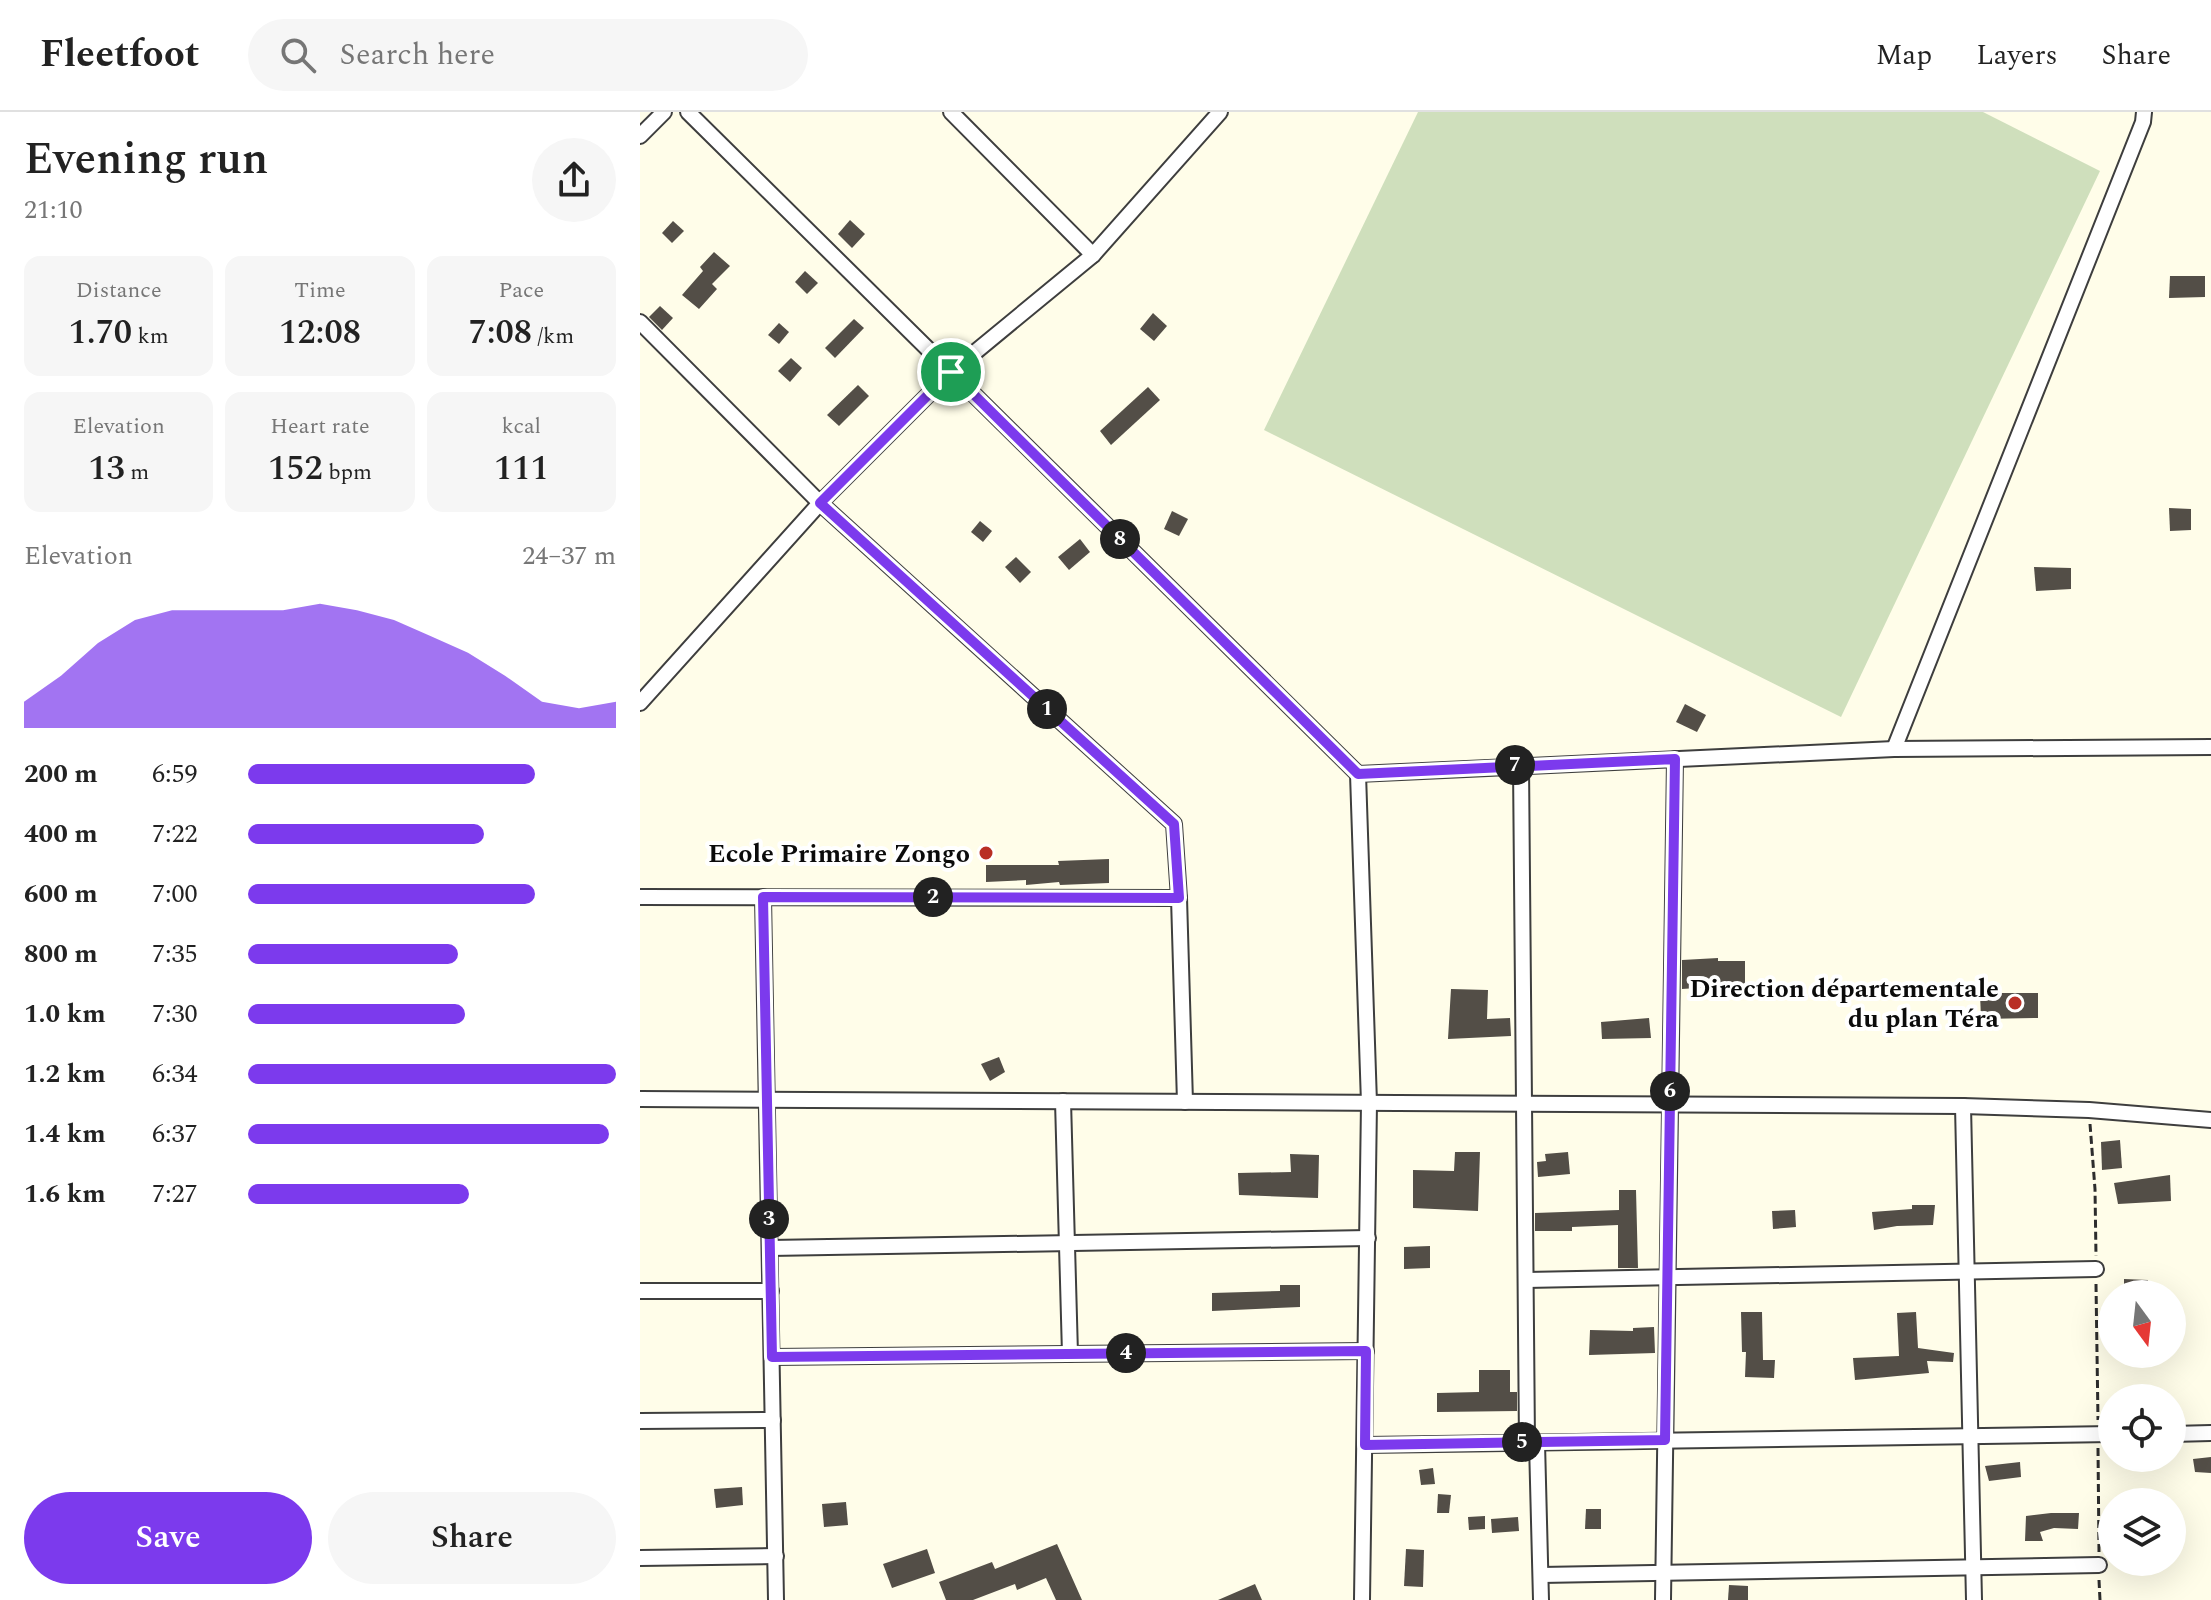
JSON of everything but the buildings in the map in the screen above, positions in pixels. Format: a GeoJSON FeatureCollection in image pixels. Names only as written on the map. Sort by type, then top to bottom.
{"type":"FeatureCollection","features":[{"type":"Feature","properties":{"kind":"street"},"geometry":{"type":"LineString","coordinates":[[640,136],[664,112]]}},
{"type":"Feature","properties":{"kind":"street"},"geometry":{"type":"LineString","coordinates":[[688,112],[1358,774],[1369,1103],[1362,1600]]}},
{"type":"Feature","properties":{"kind":"street"},"geometry":{"type":"LineString","coordinates":[[951,112],[1093,255]]}},
{"type":"Feature","properties":{"kind":"street"},"geometry":{"type":"LineString","coordinates":[[640,703],[820,503],[951,372],[1093,255],[1220,112]]}},
{"type":"Feature","properties":{"kind":"street"},"geometry":{"type":"LineString","coordinates":[[1894,749],[2143,122],[2144,112]]}},
{"type":"Feature","properties":{"kind":"street"},"geometry":{"type":"LineString","coordinates":[[640,322],[820,503],[1174,824],[1185,1102]]}},
{"type":"Feature","properties":{"kind":"street"},"geometry":{"type":"LineString","coordinates":[[1358,774],[1894,749],[2211,747]]}},
{"type":"Feature","properties":{"kind":"street"},"geometry":{"type":"LineString","coordinates":[[1663,1600],[1675,759]]}},
{"type":"Feature","properties":{"kind":"street"},"geometry":{"type":"LineString","coordinates":[[1521,765],[1526,1280],[1541,1600]]}},
{"type":"Feature","properties":{"kind":"street"},"geometry":{"type":"LineString","coordinates":[[640,897],[1179,898]]}},
{"type":"Feature","properties":{"kind":"street"},"geometry":{"type":"LineString","coordinates":[[763,897],[776,1600]]}},
{"type":"Feature","properties":{"kind":"street"},"geometry":{"type":"LineString","coordinates":[[640,1099],[1963,1106],[2089,1110],[2211,1120]]}},
{"type":"Feature","properties":{"kind":"street"},"geometry":{"type":"LineString","coordinates":[[1063,1101],[1070,1354]]}},
{"type":"Feature","properties":{"kind":"street"},"geometry":{"type":"LineString","coordinates":[[1963,1106],[1974,1600]]}},
{"type":"Feature","properties":{"kind":"street"},"geometry":{"type":"LineString","coordinates":[[770,1248],[1368,1238]]}},
{"type":"Feature","properties":{"kind":"street"},"geometry":{"type":"LineString","coordinates":[[1526,1280],[2096,1269]]}},
{"type":"Feature","properties":{"kind":"street"},"geometry":{"type":"LineString","coordinates":[[640,1291],[771,1291]]}},
{"type":"Feature","properties":{"kind":"street"},"geometry":{"type":"LineString","coordinates":[[772,1357],[1366,1351]]}},
{"type":"Feature","properties":{"kind":"street"},"geometry":{"type":"LineString","coordinates":[[640,1421],[773,1420]]}},
{"type":"Feature","properties":{"kind":"street"},"geometry":{"type":"LineString","coordinates":[[2186,1434],[2211,1433]]}},
{"type":"Feature","properties":{"kind":"street"},"geometry":{"type":"LineString","coordinates":[[1365,1445],[2098,1434]]}},
{"type":"Feature","properties":{"kind":"street"},"geometry":{"type":"LineString","coordinates":[[640,1558],[776,1556]]}},
{"type":"Feature","properties":{"kind":"street"},"geometry":{"type":"LineString","coordinates":[[1541,1575],[2098,1565]]}},
{"type":"Feature","properties":{"kind":"path"},"geometry":{"type":"LineString","coordinates":[[2099,1576],[2100,1600]]}},
{"type":"Feature","properties":{"kind":"green space"},"geometry":{"type":"Polygon","coordinates":[[[1418,112],[1983,112],[2100,171],[1841,717],[1264,430],[1418,112]]]}},
{"type":"Feature","properties":{"kind":"place","name":"Ecole Primaire Zongo"},"geometry":{"type":"Point","coordinates":[986,853]}},
{"type":"Feature","properties":{"kind":"place","name":"Direction départementale du plan Téra"},"geometry":{"type":"Point","coordinates":[2015,1003]}},
{"type":"Feature","properties":{"kind":"route"},"geometry":{"type":"LineString","coordinates":[[951,372],[1358,774],[1675,759],[1665,1440],[1365,1445],[1366,1351],[772,1357],[763,897],[1179,898],[1174,824],[820,503],[951,372]]}}]}
